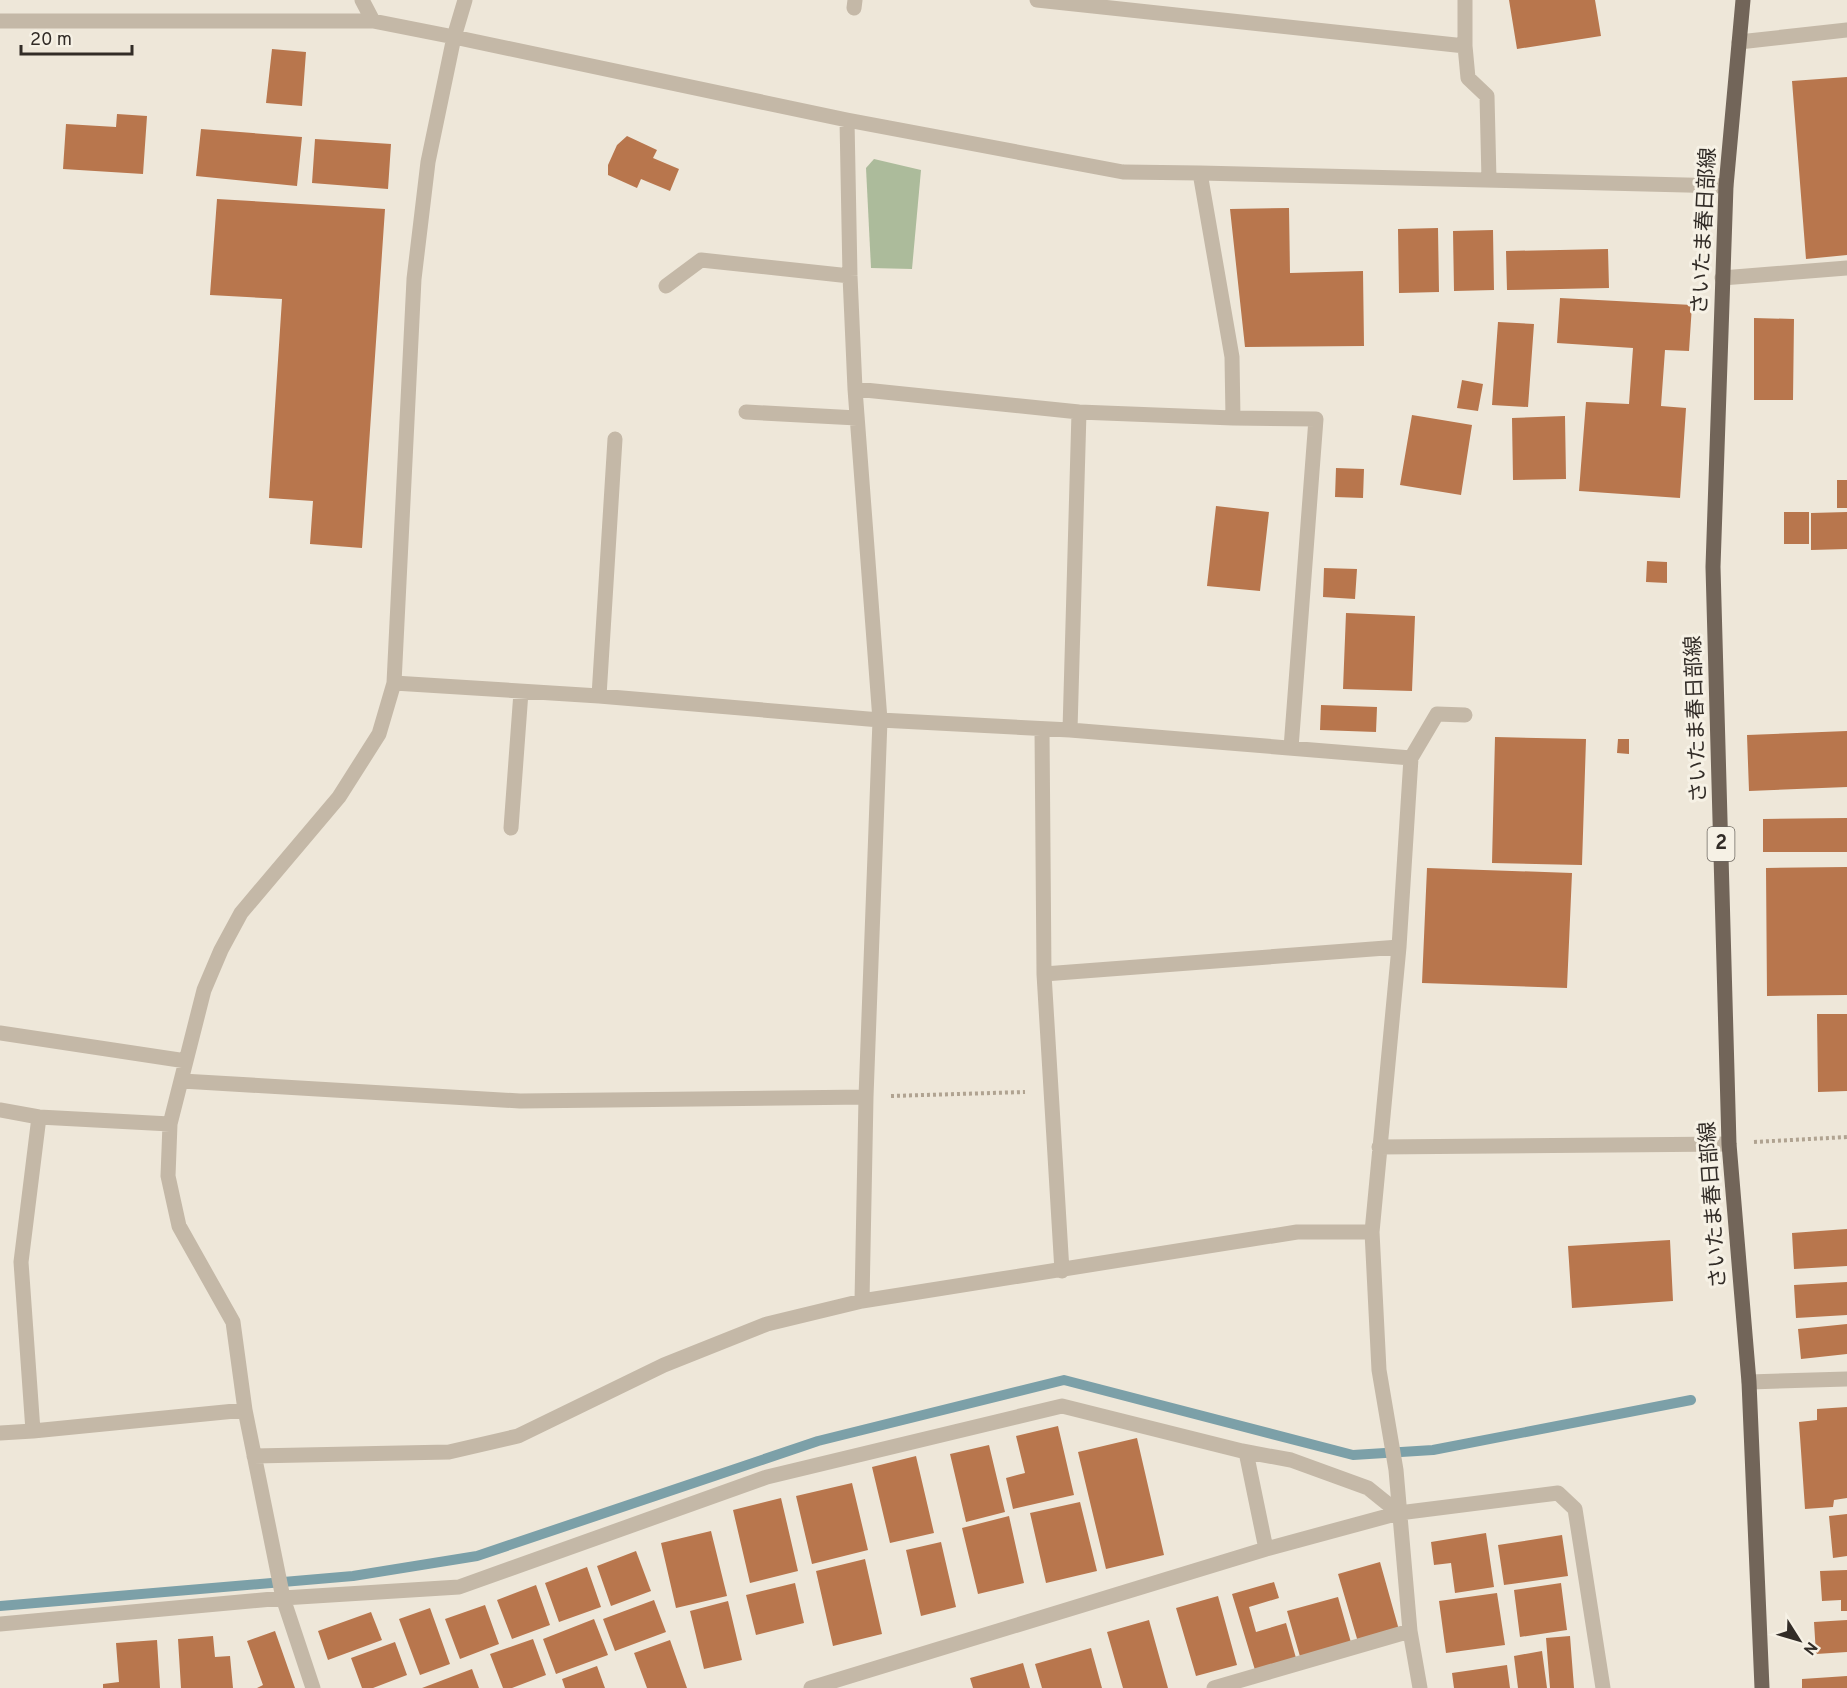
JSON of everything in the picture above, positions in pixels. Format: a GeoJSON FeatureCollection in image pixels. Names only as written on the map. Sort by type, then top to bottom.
{"type":"FeatureCollection","features":[{"type":"Feature","properties":{"kind":"main road","name":"さいたま春日部線"},"geometry":{"type":"LineString","coordinates":[[1743,0],[1726,186],[1713,567],[1729,1144],[1749,1382],[1762,1688]]}},
{"type":"Feature","properties":{"kind":"street"},"geometry":{"type":"LineString","coordinates":[[362,0],[373,21]]}},
{"type":"Feature","properties":{"kind":"street"},"geometry":{"type":"LineString","coordinates":[[313,1688],[284,1598],[245,1410],[233,1322],[179,1226],[168,1176],[170,1124],[204,990],[221,950],[241,913],[339,797],[379,734],[394,683],[414,279],[428,162],[454,37],[465,0]]}},
{"type":"Feature","properties":{"kind":"street"},"geometry":{"type":"LineString","coordinates":[[1037,0],[1151,7],[1465,46]]}},
{"type":"Feature","properties":{"kind":"street"},"geometry":{"type":"LineString","coordinates":[[1465,0],[1468,78],[1487,96],[1489,180]]}},
{"type":"Feature","properties":{"kind":"street"},"geometry":{"type":"LineString","coordinates":[[0,21],[373,21],[847,120],[1124,172],[1726,186]]}},
{"type":"Feature","properties":{"kind":"street"},"geometry":{"type":"LineString","coordinates":[[1739,42],[1847,30]]}},
{"type":"Feature","properties":{"kind":"street"},"geometry":{"type":"LineString","coordinates":[[847,120],[855,389],[880,720],[866,1097],[862,1301]]}},
{"type":"Feature","properties":{"kind":"street"},"geometry":{"type":"LineString","coordinates":[[1200,172],[1232,357],[1233,418]]}},
{"type":"Feature","properties":{"kind":"street"},"geometry":{"type":"LineString","coordinates":[[666,286],[701,260],[850,276]]}},
{"type":"Feature","properties":{"kind":"street"},"geometry":{"type":"LineString","coordinates":[[1722,278],[1847,268]]}},
{"type":"Feature","properties":{"kind":"street"},"geometry":{"type":"LineString","coordinates":[[855,389],[1079,412],[1316,419],[1291,748]]}},
{"type":"Feature","properties":{"kind":"street"},"geometry":{"type":"LineString","coordinates":[[746,412],[857,418]]}},
{"type":"Feature","properties":{"kind":"street"},"geometry":{"type":"LineString","coordinates":[[1070,730],[1079,412]]}},
{"type":"Feature","properties":{"kind":"street"},"geometry":{"type":"LineString","coordinates":[[599,696],[615,439]]}},
{"type":"Feature","properties":{"kind":"street"},"geometry":{"type":"LineString","coordinates":[[394,683],[599,696],[880,720],[1070,730],[1411,758]]}},
{"type":"Feature","properties":{"kind":"street"},"geometry":{"type":"LineString","coordinates":[[511,828],[521,692]]}},
{"type":"Feature","properties":{"kind":"street"},"geometry":{"type":"LineString","coordinates":[[1420,1688],[1410,1631],[1396,1470],[1379,1370],[1372,1232],[1399,947],[1411,758],[1437,714],[1465,715]]}},
{"type":"Feature","properties":{"kind":"street"},"geometry":{"type":"LineString","coordinates":[[1041,729],[1044,974],[1062,1271]]}},
{"type":"Feature","properties":{"kind":"street"},"geometry":{"type":"LineString","coordinates":[[1044,974],[1399,947]]}},
{"type":"Feature","properties":{"kind":"street"},"geometry":{"type":"LineString","coordinates":[[0,1033],[186,1061]]}},
{"type":"Feature","properties":{"kind":"street"},"geometry":{"type":"LineString","coordinates":[[182,1081],[520,1101],[866,1097]]}},
{"type":"Feature","properties":{"kind":"street"},"geometry":{"type":"LineString","coordinates":[[0,1110],[39,1117],[170,1124]]}},
{"type":"Feature","properties":{"kind":"street"},"geometry":{"type":"LineString","coordinates":[[33,1431],[21,1262],[39,1117]]}},
{"type":"Feature","properties":{"kind":"street"},"geometry":{"type":"LineString","coordinates":[[1379,1147],[1729,1144]]}},
{"type":"Feature","properties":{"kind":"street"},"geometry":{"type":"LineString","coordinates":[[254,1456],[449,1452],[518,1436],[664,1365],[767,1324],[862,1301],[1297,1232],[1372,1232]]}},
{"type":"Feature","properties":{"kind":"street"},"geometry":{"type":"LineString","coordinates":[[1749,1382],[1847,1379]]}},
{"type":"Feature","properties":{"kind":"street"},"geometry":{"type":"LineString","coordinates":[[0,1624],[284,1598],[459,1587],[768,1477],[1062,1406],[1246,1452],[1291,1460],[1368,1488],[1399,1513]]}},
{"type":"Feature","properties":{"kind":"street"},"geometry":{"type":"LineString","coordinates":[[0,1433],[245,1410]]}},
{"type":"Feature","properties":{"kind":"street"},"geometry":{"type":"LineString","coordinates":[[1246,1452],[1266,1549]]}},
{"type":"Feature","properties":{"kind":"street"},"geometry":{"type":"LineString","coordinates":[[811,1688],[1266,1549],[1399,1513],[1558,1493],[1575,1509],[1603,1688]]}},
{"type":"Feature","properties":{"kind":"street"},"geometry":{"type":"LineString","coordinates":[[1214,1688],[1410,1631]]}},
{"type":"Feature","properties":{"kind":"path"},"geometry":{"type":"LineString","coordinates":[[866,1097],[1050,1091]]}},
{"type":"Feature","properties":{"kind":"path"},"geometry":{"type":"LineString","coordinates":[[1729,1144],[1847,1137]]}},
{"type":"Feature","properties":{"kind":"green space"},"geometry":{"type":"Polygon","coordinates":[[[874,159],[921,170],[912,269],[871,268],[866,168],[874,159]]]}},
{"type":"Feature","properties":{"kind":"building"},"geometry":{"type":"Polygon","coordinates":[[[1509,0],[1595,0],[1601,36],[1517,49],[1509,0]]]}},
{"type":"Feature","properties":{"kind":"building"},"geometry":{"type":"Polygon","coordinates":[[[272,49],[306,52],[302,106],[266,103],[272,49]]]}},
{"type":"Feature","properties":{"kind":"building"},"geometry":{"type":"Polygon","coordinates":[[[1847,77],[1847,255],[1806,259],[1792,81],[1847,77]]]}},
{"type":"Feature","properties":{"kind":"building"},"geometry":{"type":"Polygon","coordinates":[[[117,114],[147,116],[143,174],[63,169],[66,124],[116,127],[117,114]]]}},
{"type":"Feature","properties":{"kind":"building"},"geometry":{"type":"Polygon","coordinates":[[[201,129],[302,137],[297,186],[196,176],[201,129]]]}},
{"type":"Feature","properties":{"kind":"building"},"geometry":{"type":"Polygon","coordinates":[[[627,136],[657,150],[653,158],[679,169],[670,191],[641,179],[637,188],[608,175],[608,165],[617,145],[627,136]]]}},
{"type":"Feature","properties":{"kind":"building"},"geometry":{"type":"Polygon","coordinates":[[[315,139],[391,144],[388,189],[312,183],[315,139]]]}},
{"type":"Feature","properties":{"kind":"building"},"geometry":{"type":"Polygon","coordinates":[[[217,199],[385,209],[362,548],[310,544],[313,501],[269,498],[282,299],[210,295],[217,199]]]}},
{"type":"Feature","properties":{"kind":"building"},"geometry":{"type":"Polygon","coordinates":[[[1289,208],[1290,273],[1363,271],[1364,346],[1245,347],[1230,209],[1289,208]]]}},
{"type":"Feature","properties":{"kind":"building"},"geometry":{"type":"Polygon","coordinates":[[[1438,228],[1439,292],[1399,293],[1398,229],[1438,228]]]}},
{"type":"Feature","properties":{"kind":"building"},"geometry":{"type":"Polygon","coordinates":[[[1493,230],[1494,290],[1454,291],[1453,231],[1493,230]]]}},
{"type":"Feature","properties":{"kind":"building"},"geometry":{"type":"Polygon","coordinates":[[[1608,249],[1609,288],[1507,290],[1506,251],[1608,249]]]}},
{"type":"Feature","properties":{"kind":"building"},"geometry":{"type":"Polygon","coordinates":[[[1560,298],[1692,305],[1689,351],[1665,350],[1661,406],[1686,408],[1680,498],[1579,491],[1586,402],[1629,404],[1633,348],[1557,343],[1560,298]]]}},
{"type":"Feature","properties":{"kind":"building"},"geometry":{"type":"Polygon","coordinates":[[[1754,318],[1794,319],[1793,400],[1754,400],[1754,318]]]}},
{"type":"Feature","properties":{"kind":"building"},"geometry":{"type":"Polygon","coordinates":[[[1498,322],[1534,324],[1528,407],[1492,405],[1498,322]]]}},
{"type":"Feature","properties":{"kind":"building"},"geometry":{"type":"Polygon","coordinates":[[[1462,380],[1483,384],[1478,411],[1457,408],[1462,380]]]}},
{"type":"Feature","properties":{"kind":"building"},"geometry":{"type":"Polygon","coordinates":[[[1412,415],[1472,425],[1461,495],[1400,485],[1412,415]]]}},
{"type":"Feature","properties":{"kind":"building"},"geometry":{"type":"Polygon","coordinates":[[[1565,416],[1566,479],[1513,480],[1512,418],[1565,416]]]}},
{"type":"Feature","properties":{"kind":"building"},"geometry":{"type":"Polygon","coordinates":[[[1336,468],[1364,469],[1363,498],[1335,497],[1336,468]]]}},
{"type":"Feature","properties":{"kind":"building"},"geometry":{"type":"Polygon","coordinates":[[[1837,480],[1847,480],[1847,508],[1837,508],[1837,480]]]}},
{"type":"Feature","properties":{"kind":"building"},"geometry":{"type":"Polygon","coordinates":[[[1216,506],[1269,512],[1260,591],[1207,586],[1216,506]]]}},
{"type":"Feature","properties":{"kind":"building"},"geometry":{"type":"Polygon","coordinates":[[[1784,512],[1809,512],[1809,544],[1784,544],[1784,512]]]}},
{"type":"Feature","properties":{"kind":"building"},"geometry":{"type":"Polygon","coordinates":[[[1847,512],[1847,549],[1811,550],[1811,513],[1847,512]]]}},
{"type":"Feature","properties":{"kind":"building"},"geometry":{"type":"Polygon","coordinates":[[[1647,561],[1667,562],[1667,583],[1646,582],[1647,561]]]}},
{"type":"Feature","properties":{"kind":"building"},"geometry":{"type":"Polygon","coordinates":[[[1324,568],[1357,569],[1355,599],[1323,597],[1324,568]]]}},
{"type":"Feature","properties":{"kind":"building"},"geometry":{"type":"Polygon","coordinates":[[[1346,613],[1415,616],[1412,691],[1343,689],[1346,613]]]}},
{"type":"Feature","properties":{"kind":"building"},"geometry":{"type":"Polygon","coordinates":[[[1321,705],[1377,707],[1376,732],[1320,730],[1321,705]]]}},
{"type":"Feature","properties":{"kind":"building"},"geometry":{"type":"Polygon","coordinates":[[[1847,731],[1847,787],[1749,791],[1747,735],[1847,731]]]}},
{"type":"Feature","properties":{"kind":"building"},"geometry":{"type":"Polygon","coordinates":[[[1495,737],[1586,739],[1582,865],[1492,863],[1495,737]]]}},
{"type":"Feature","properties":{"kind":"building"},"geometry":{"type":"Polygon","coordinates":[[[1618,739],[1629,739],[1629,754],[1617,753],[1618,739]]]}},
{"type":"Feature","properties":{"kind":"building"},"geometry":{"type":"Polygon","coordinates":[[[1847,818],[1847,852],[1763,852],[1763,819],[1847,818]]]}},
{"type":"Feature","properties":{"kind":"building"},"geometry":{"type":"Polygon","coordinates":[[[1847,867],[1847,995],[1767,996],[1766,868],[1847,867]]]}},
{"type":"Feature","properties":{"kind":"building"},"geometry":{"type":"Polygon","coordinates":[[[1427,868],[1572,873],[1567,988],[1422,983],[1427,868]]]}},
{"type":"Feature","properties":{"kind":"building"},"geometry":{"type":"Polygon","coordinates":[[[1817,1014],[1847,1014],[1847,1091],[1818,1092],[1817,1014]]]}},
{"type":"Feature","properties":{"kind":"building"},"geometry":{"type":"Polygon","coordinates":[[[1847,1229],[1847,1266],[1794,1269],[1792,1233],[1847,1229]]]}},
{"type":"Feature","properties":{"kind":"building"},"geometry":{"type":"Polygon","coordinates":[[[1670,1240],[1673,1301],[1572,1308],[1568,1246],[1670,1240]]]}},
{"type":"Feature","properties":{"kind":"building"},"geometry":{"type":"Polygon","coordinates":[[[1847,1282],[1847,1315],[1796,1318],[1794,1285],[1847,1282]]]}},
{"type":"Feature","properties":{"kind":"building"},"geometry":{"type":"Polygon","coordinates":[[[1847,1324],[1847,1354],[1801,1359],[1798,1329],[1847,1324]]]}},
{"type":"Feature","properties":{"kind":"building"},"geometry":{"type":"Polygon","coordinates":[[[1847,1407],[1847,1498],[1834,1500],[1833,1507],[1805,1509],[1799,1422],[1817,1420],[1817,1409],[1847,1407]]]}},
{"type":"Feature","properties":{"kind":"building"},"geometry":{"type":"Polygon","coordinates":[[[1058,1426],[1074,1495],[1013,1509],[1006,1478],[1025,1473],[1016,1436],[1058,1426]]]}},
{"type":"Feature","properties":{"kind":"building"},"geometry":{"type":"Polygon","coordinates":[[[1137,1438],[1164,1555],[1106,1569],[1078,1452],[1137,1438]]]}},
{"type":"Feature","properties":{"kind":"building"},"geometry":{"type":"Polygon","coordinates":[[[989,1445],[1005,1512],[966,1522],[950,1454],[989,1445]]]}},
{"type":"Feature","properties":{"kind":"building"},"geometry":{"type":"Polygon","coordinates":[[[916,1456],[934,1533],[890,1543],[872,1467],[916,1456]]]}},
{"type":"Feature","properties":{"kind":"building"},"geometry":{"type":"Polygon","coordinates":[[[852,1483],[868,1550],[812,1564],[796,1496],[852,1483]]]}},
{"type":"Feature","properties":{"kind":"building"},"geometry":{"type":"Polygon","coordinates":[[[781,1498],[798,1571],[750,1583],[733,1510],[781,1498]]]}},
{"type":"Feature","properties":{"kind":"building"},"geometry":{"type":"Polygon","coordinates":[[[1080,1502],[1097,1571],[1046,1583],[1030,1513],[1080,1502]]]}},
{"type":"Feature","properties":{"kind":"building"},"geometry":{"type":"Polygon","coordinates":[[[1847,1514],[1847,1556],[1833,1558],[1829,1516],[1847,1514]]]}},
{"type":"Feature","properties":{"kind":"building"},"geometry":{"type":"Polygon","coordinates":[[[1009,1516],[1024,1583],[978,1594],[962,1528],[1009,1516]]]}},
{"type":"Feature","properties":{"kind":"building"},"geometry":{"type":"Polygon","coordinates":[[[711,1531],[727,1596],[676,1608],[661,1543],[711,1531]]]}},
{"type":"Feature","properties":{"kind":"building"},"geometry":{"type":"Polygon","coordinates":[[[1486,1533],[1494,1587],[1455,1593],[1451,1563],[1434,1565],[1431,1542],[1486,1533]]]}},
{"type":"Feature","properties":{"kind":"building"},"geometry":{"type":"Polygon","coordinates":[[[1562,1535],[1568,1576],[1504,1585],[1498,1545],[1562,1535]]]}},
{"type":"Feature","properties":{"kind":"building"},"geometry":{"type":"Polygon","coordinates":[[[941,1542],[956,1607],[921,1616],[906,1550],[941,1542]]]}},
{"type":"Feature","properties":{"kind":"building"},"geometry":{"type":"Polygon","coordinates":[[[636,1551],[651,1591],[611,1606],[597,1566],[636,1551]]]}},
{"type":"Feature","properties":{"kind":"building"},"geometry":{"type":"Polygon","coordinates":[[[865,1559],[882,1634],[833,1646],[816,1571],[865,1559]]]}},
{"type":"Feature","properties":{"kind":"building"},"geometry":{"type":"Polygon","coordinates":[[[1380,1562],[1399,1630],[1358,1642],[1338,1574],[1380,1562]]]}},
{"type":"Feature","properties":{"kind":"building"},"geometry":{"type":"Polygon","coordinates":[[[587,1567],[601,1607],[559,1622],[545,1583],[587,1567]]]}},
{"type":"Feature","properties":{"kind":"building"},"geometry":{"type":"Polygon","coordinates":[[[1847,1570],[1847,1611],[1841,1611],[1841,1600],[1822,1601],[1820,1571],[1847,1570]]]}},
{"type":"Feature","properties":{"kind":"building"},"geometry":{"type":"Polygon","coordinates":[[[1274,1582],[1279,1598],[1249,1607],[1256,1632],[1286,1623],[1296,1658],[1255,1670],[1232,1594],[1274,1582]]]}},
{"type":"Feature","properties":{"kind":"building"},"geometry":{"type":"Polygon","coordinates":[[[795,1583],[804,1623],[756,1635],[746,1595],[795,1583]]]}},
{"type":"Feature","properties":{"kind":"building"},"geometry":{"type":"Polygon","coordinates":[[[1561,1583],[1567,1630],[1520,1637],[1514,1590],[1561,1583]]]}},
{"type":"Feature","properties":{"kind":"building"},"geometry":{"type":"Polygon","coordinates":[[[536,1585],[550,1625],[512,1639],[497,1600],[536,1585]]]}},
{"type":"Feature","properties":{"kind":"building"},"geometry":{"type":"Polygon","coordinates":[[[1497,1593],[1505,1645],[1446,1653],[1439,1601],[1497,1593]]]}},
{"type":"Feature","properties":{"kind":"building"},"geometry":{"type":"Polygon","coordinates":[[[1218,1596],[1237,1665],[1196,1676],[1176,1608],[1218,1596]]]}},
{"type":"Feature","properties":{"kind":"building"},"geometry":{"type":"Polygon","coordinates":[[[1338,1597],[1352,1646],[1301,1660],[1287,1611],[1338,1597]]]}},
{"type":"Feature","properties":{"kind":"building"},"geometry":{"type":"Polygon","coordinates":[[[654,1600],[666,1632],[615,1651],[603,1619],[654,1600]]]}},
{"type":"Feature","properties":{"kind":"building"},"geometry":{"type":"Polygon","coordinates":[[[728,1601],[742,1660],[704,1669],[690,1611],[728,1601]]]}},
{"type":"Feature","properties":{"kind":"building"},"geometry":{"type":"Polygon","coordinates":[[[485,1605],[499,1644],[460,1659],[445,1619],[485,1605]]]}},
{"type":"Feature","properties":{"kind":"building"},"geometry":{"type":"Polygon","coordinates":[[[430,1608],[450,1664],[420,1675],[399,1619],[430,1608]]]}},
{"type":"Feature","properties":{"kind":"building"},"geometry":{"type":"Polygon","coordinates":[[[371,1612],[382,1640],[328,1660],[318,1631],[371,1612]]]}},
{"type":"Feature","properties":{"kind":"building"},"geometry":{"type":"Polygon","coordinates":[[[594,1619],[608,1655],[556,1674],[543,1639],[594,1619]]]}},
{"type":"Feature","properties":{"kind":"building"},"geometry":{"type":"Polygon","coordinates":[[[1149,1620],[1168,1688],[1123,1688],[1107,1632],[1149,1620]]]}},
{"type":"Feature","properties":{"kind":"building"},"geometry":{"type":"Polygon","coordinates":[[[1847,1620],[1847,1652],[1816,1654],[1814,1622],[1847,1620]]]}},
{"type":"Feature","properties":{"kind":"building"},"geometry":{"type":"Polygon","coordinates":[[[275,1631],[295,1688],[257,1688],[263,1685],[247,1641],[275,1631]]]}},
{"type":"Feature","properties":{"kind":"building"},"geometry":{"type":"Polygon","coordinates":[[[213,1636],[215,1657],[230,1656],[233,1688],[181,1688],[178,1639],[213,1636]]]}},
{"type":"Feature","properties":{"kind":"building"},"geometry":{"type":"Polygon","coordinates":[[[1570,1636],[1574,1688],[1550,1688],[1546,1638],[1570,1636]]]}},
{"type":"Feature","properties":{"kind":"building"},"geometry":{"type":"Polygon","coordinates":[[[533,1639],[546,1675],[512,1688],[503,1688],[490,1654],[533,1639]]]}},
{"type":"Feature","properties":{"kind":"building"},"geometry":{"type":"Polygon","coordinates":[[[157,1640],[160,1688],[103,1688],[103,1684],[119,1682],[116,1643],[157,1640]]]}},
{"type":"Feature","properties":{"kind":"building"},"geometry":{"type":"Polygon","coordinates":[[[670,1640],[687,1688],[647,1688],[634,1653],[670,1640]]]}},
{"type":"Feature","properties":{"kind":"building"},"geometry":{"type":"Polygon","coordinates":[[[395,1642],[407,1675],[373,1688],[362,1688],[351,1658],[395,1642]]]}},
{"type":"Feature","properties":{"kind":"building"},"geometry":{"type":"Polygon","coordinates":[[[1091,1648],[1102,1688],[1042,1688],[1035,1664],[1091,1648]]]}},
{"type":"Feature","properties":{"kind":"building"},"geometry":{"type":"Polygon","coordinates":[[[1542,1651],[1547,1688],[1518,1688],[1514,1656],[1542,1651]]]}},
{"type":"Feature","properties":{"kind":"building"},"geometry":{"type":"Polygon","coordinates":[[[1023,1663],[1030,1688],[973,1688],[970,1678],[1023,1663]]]}},
{"type":"Feature","properties":{"kind":"building"},"geometry":{"type":"Polygon","coordinates":[[[1507,1665],[1510,1688],[1454,1688],[1452,1673],[1507,1665]]]}},
{"type":"Feature","properties":{"kind":"building"},"geometry":{"type":"Polygon","coordinates":[[[597,1666],[605,1688],[565,1688],[562,1679],[597,1666]]]}},
{"type":"Feature","properties":{"kind":"building"},"geometry":{"type":"Polygon","coordinates":[[[472,1669],[479,1688],[422,1688],[472,1669]]]}},
{"type":"Feature","properties":{"kind":"building"},"geometry":{"type":"Polygon","coordinates":[[[1847,1676],[1847,1688],[1802,1688],[1802,1679],[1847,1676]]]}},
{"type":"Feature","properties":{"kind":"waterway"},"geometry":{"type":"LineString","coordinates":[[0,1606],[353,1576],[477,1556],[818,1441],[1064,1380],[1353,1455],[1433,1450],[1691,1400]]}}]}
